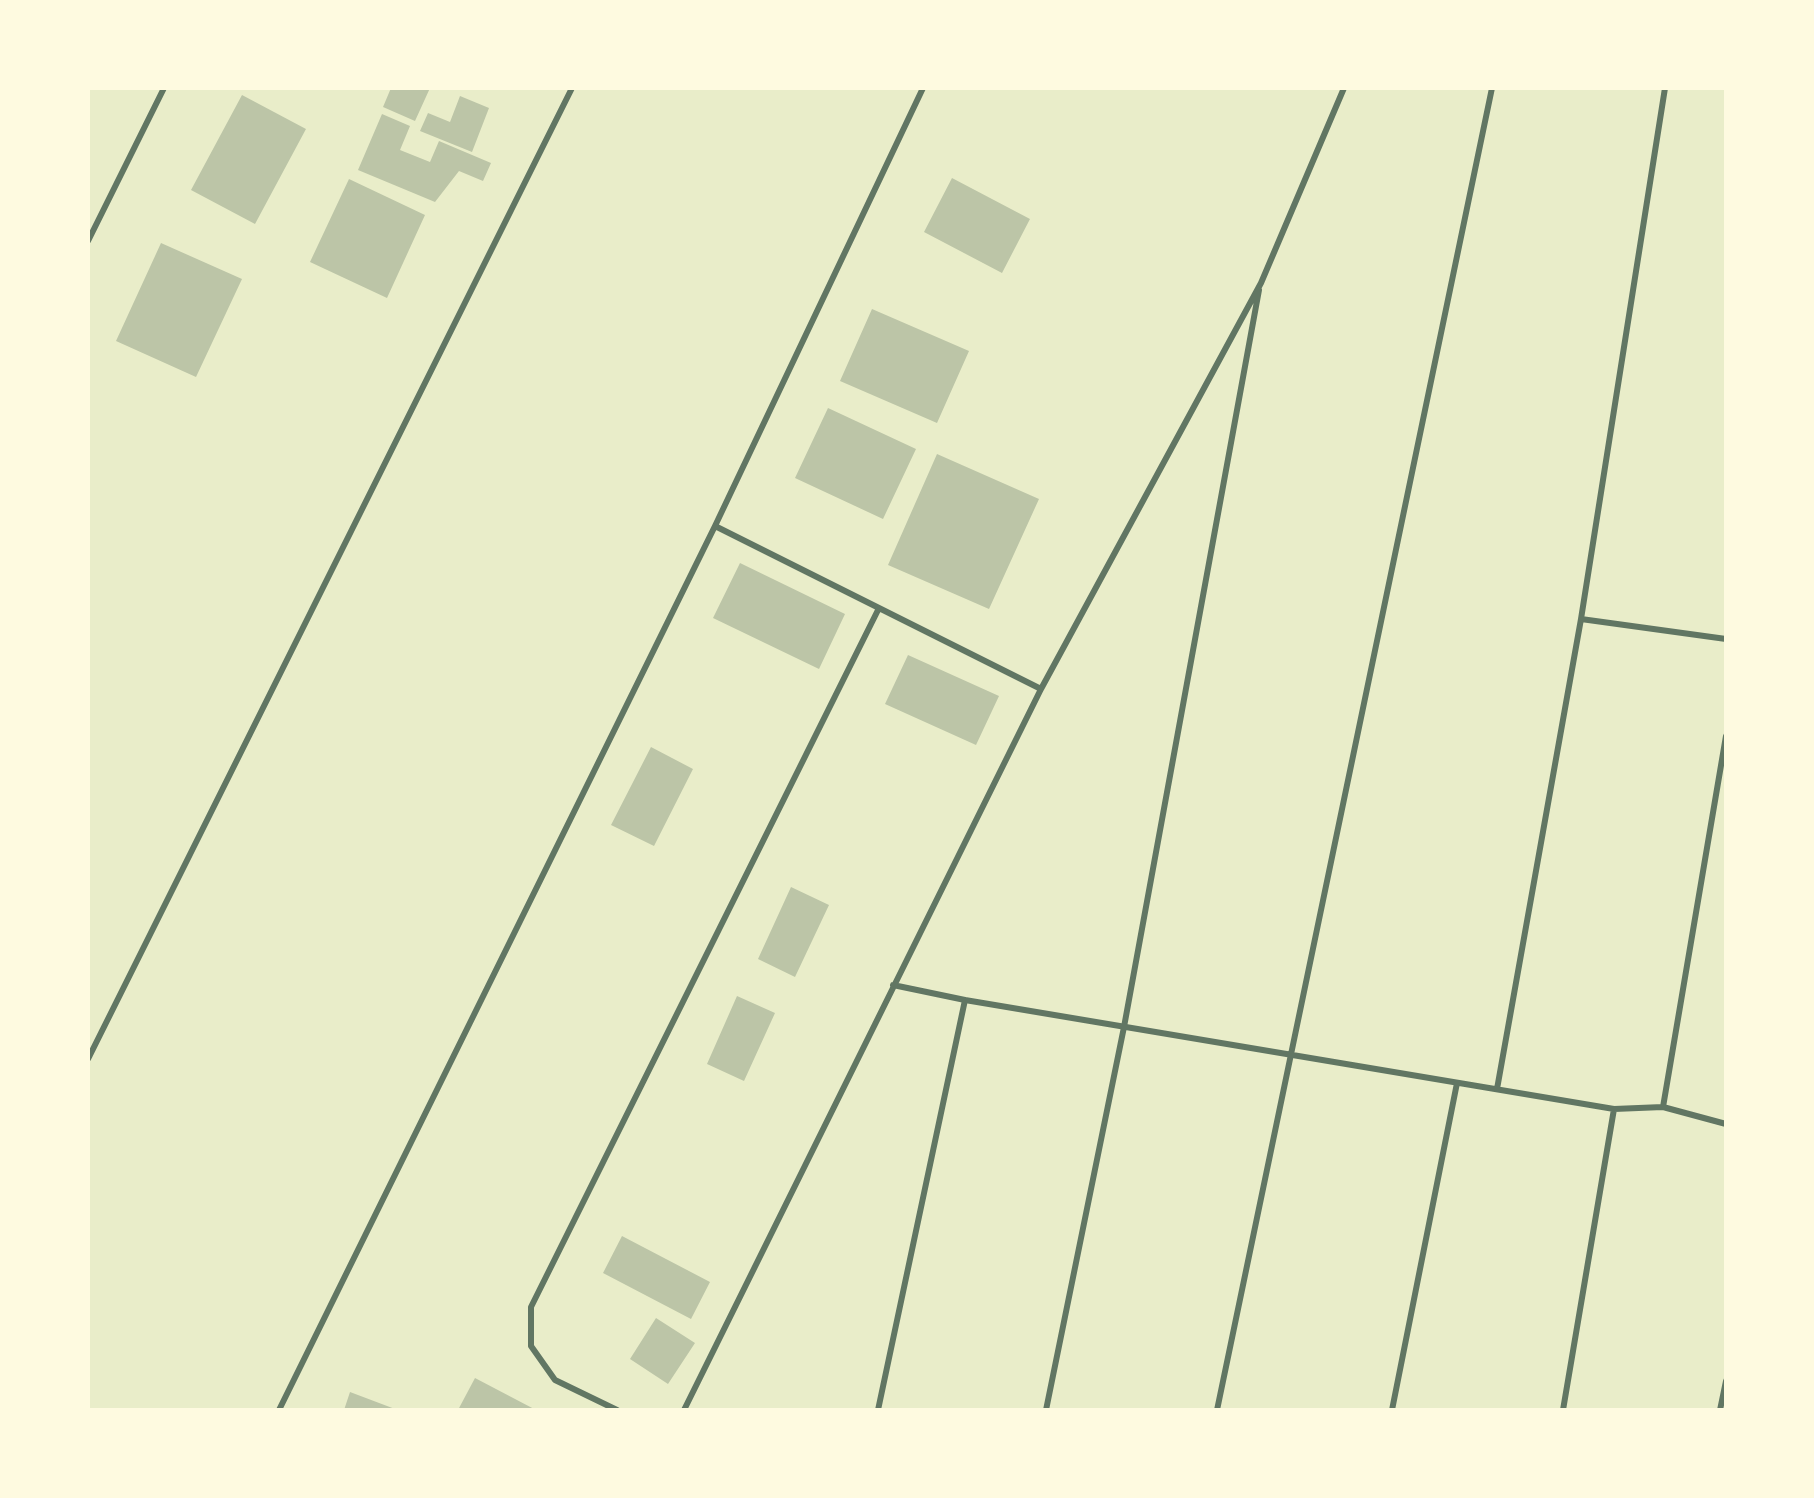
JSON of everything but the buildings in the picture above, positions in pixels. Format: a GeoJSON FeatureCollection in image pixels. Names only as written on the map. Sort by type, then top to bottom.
{"type":"FeatureCollection","features":[{"type":"Feature","properties":{"kind":"street"},"geometry":{"type":"LineString","coordinates":[[88,241],[164,88]]}},
{"type":"Feature","properties":{"kind":"street"},"geometry":{"type":"LineString","coordinates":[[88,1059],[572,88]]}},
{"type":"Feature","properties":{"kind":"street"},"geometry":{"type":"LineString","coordinates":[[279,1410],[715,526],[923,88]]}},
{"type":"Feature","properties":{"kind":"street"},"geometry":{"type":"LineString","coordinates":[[684,1410],[1041,689],[1261,283],[1344,88]]}},
{"type":"Feature","properties":{"kind":"street"},"geometry":{"type":"LineString","coordinates":[[1217,1410],[1293,1055],[1492,88]]}},
{"type":"Feature","properties":{"kind":"street"},"geometry":{"type":"LineString","coordinates":[[1497,1089],[1581,619],[1665,88]]}},
{"type":"Feature","properties":{"kind":"street"},"geometry":{"type":"LineString","coordinates":[[1046,1410],[1124,1027],[1261,283]]}},
{"type":"Feature","properties":{"kind":"street"},"geometry":{"type":"LineString","coordinates":[[715,526],[1041,689]]}},
{"type":"Feature","properties":{"kind":"street"},"geometry":{"type":"LineString","coordinates":[[617,1410],[555,1380],[531,1346],[531,1307],[879,608]]}},
{"type":"Feature","properties":{"kind":"street"},"geometry":{"type":"LineString","coordinates":[[1581,619],[1725,639]]}},
{"type":"Feature","properties":{"kind":"street"},"geometry":{"type":"LineString","coordinates":[[1663,1107],[1725,736]]}},
{"type":"Feature","properties":{"kind":"street"},"geometry":{"type":"LineString","coordinates":[[893,985],[965,1000],[1614,1109],[1663,1107],[1725,1124]]}},
{"type":"Feature","properties":{"kind":"street"},"geometry":{"type":"LineString","coordinates":[[878,1410],[965,1000]]}},
{"type":"Feature","properties":{"kind":"street"},"geometry":{"type":"LineString","coordinates":[[1392,1410],[1457,1083]]}},
{"type":"Feature","properties":{"kind":"street"},"geometry":{"type":"LineString","coordinates":[[1563,1410],[1614,1109]]}},
{"type":"Feature","properties":{"kind":"street"},"geometry":{"type":"LineString","coordinates":[[1720,1410],[1725,1381]]}}]}
